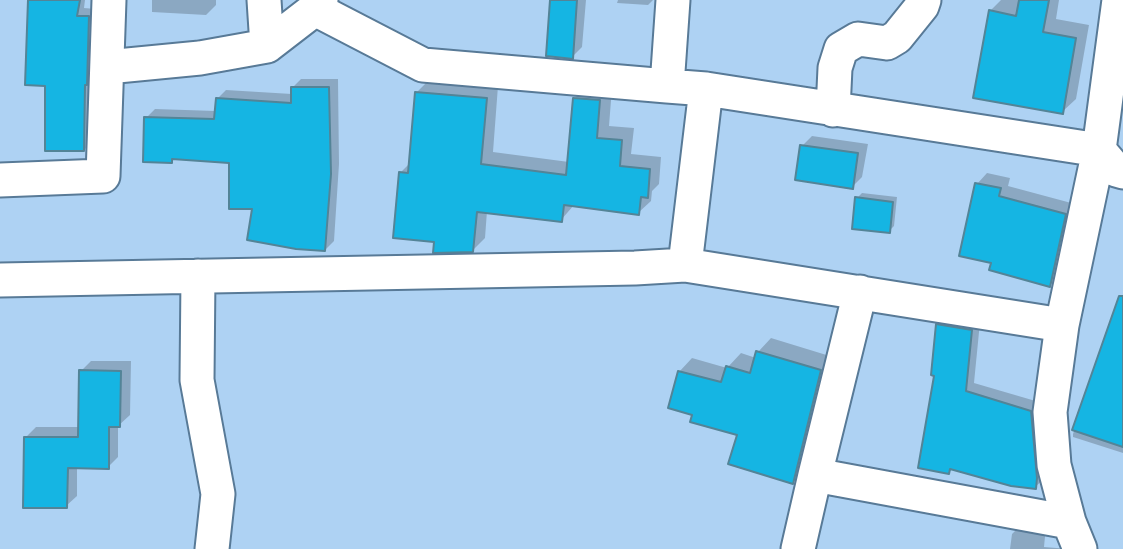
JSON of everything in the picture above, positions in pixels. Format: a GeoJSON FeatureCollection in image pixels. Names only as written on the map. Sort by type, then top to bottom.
{"type":"FeatureCollection","features":[{"type":"Feature","properties":{"kind":"street"},"geometry":{"type":"LineString","coordinates":[[0,180],[103,176],[109,0]]}},
{"type":"Feature","properties":{"kind":"street"},"geometry":{"type":"LineString","coordinates":[[264,0],[267,46]]}},
{"type":"Feature","properties":{"kind":"street"},"geometry":{"type":"LineString","coordinates":[[667,86],[673,0]]}},
{"type":"Feature","properties":{"kind":"street"},"geometry":{"type":"LineString","coordinates":[[833,110],[835,68],[841,49],[858,39],[887,43],[897,37],[924,0]]}},
{"type":"Feature","properties":{"kind":"street"},"geometry":{"type":"LineString","coordinates":[[815,475],[1074,536],[1054,465],[1050,412],[1062,325],[1099,150],[1119,0]]}},
{"type":"Feature","properties":{"kind":"street"},"geometry":{"type":"LineString","coordinates":[[107,67],[200,58],[267,46],[318,5],[423,65],[706,89],[1099,150],[1116,170],[1123,172]]}},
{"type":"Feature","properties":{"kind":"street"},"geometry":{"type":"LineString","coordinates":[[685,265],[706,89]]}},
{"type":"Feature","properties":{"kind":"street"},"geometry":{"type":"LineString","coordinates":[[0,280],[685,265],[1062,325]]}},
{"type":"Feature","properties":{"kind":"street"},"geometry":{"type":"LineString","coordinates":[[198,276],[197,380],[218,494],[212,549]]}},
{"type":"Feature","properties":{"kind":"street"},"geometry":{"type":"LineString","coordinates":[[798,549],[860,292]]}},
{"type":"Feature","properties":{"kind":"building"},"geometry":{"type":"Polygon","coordinates":[[[28,0],[80,0],[77,16],[89,16],[84,151],[45,151],[45,86],[25,85],[28,0]]]}},
{"type":"Feature","properties":{"kind":"building"},"geometry":{"type":"Polygon","coordinates":[[[550,0],[577,0],[573,59],[546,56],[550,0]]]}},
{"type":"Feature","properties":{"kind":"building"},"geometry":{"type":"Polygon","coordinates":[[[1019,0],[1049,0],[1043,32],[1076,38],[1063,114],[973,98],[989,10],[1016,16],[1019,0]]]}},
{"type":"Feature","properties":{"kind":"building"},"geometry":{"type":"Polygon","coordinates":[[[291,87],[329,87],[331,174],[325,251],[247,240],[252,209],[229,209],[229,163],[172,159],[172,163],[143,162],[144,117],[214,119],[216,98],[291,103],[291,87]]]}},
{"type":"Feature","properties":{"kind":"building"},"geometry":{"type":"Polygon","coordinates":[[[415,92],[487,98],[481,164],[566,175],[573,98],[600,100],[597,138],[622,140],[620,166],[650,169],[648,198],[641,197],[639,215],[564,205],[562,222],[477,212],[473,252],[433,253],[434,242],[393,238],[399,172],[408,173],[415,92]]]}},
{"type":"Feature","properties":{"kind":"building"},"geometry":{"type":"Polygon","coordinates":[[[800,145],[858,153],[853,189],[795,180],[800,145]]]}},
{"type":"Feature","properties":{"kind":"building"},"geometry":{"type":"Polygon","coordinates":[[[975,183],[1001,188],[999,196],[1066,214],[1050,287],[989,270],[991,263],[959,256],[975,183]]]}},
{"type":"Feature","properties":{"kind":"building"},"geometry":{"type":"Polygon","coordinates":[[[855,197],[893,202],[890,233],[852,229],[855,197]]]}},
{"type":"Feature","properties":{"kind":"building"},"geometry":{"type":"Polygon","coordinates":[[[1119,296],[1123,296],[1123,447],[1072,430],[1119,296]]]}},
{"type":"Feature","properties":{"kind":"building"},"geometry":{"type":"Polygon","coordinates":[[[936,324],[972,330],[966,391],[1031,411],[1036,489],[1011,486],[950,469],[949,474],[918,468],[934,376],[931,375],[936,324]]]}},
{"type":"Feature","properties":{"kind":"building"},"geometry":{"type":"Polygon","coordinates":[[[756,351],[821,370],[793,484],[728,464],[737,435],[690,422],[692,415],[668,408],[678,371],[721,382],[726,366],[750,373],[756,351]]]}},
{"type":"Feature","properties":{"kind":"building"},"geometry":{"type":"Polygon","coordinates":[[[79,370],[121,371],[120,427],[109,427],[109,469],[68,468],[67,508],[23,508],[24,437],[78,437],[79,370]]]}}]}
